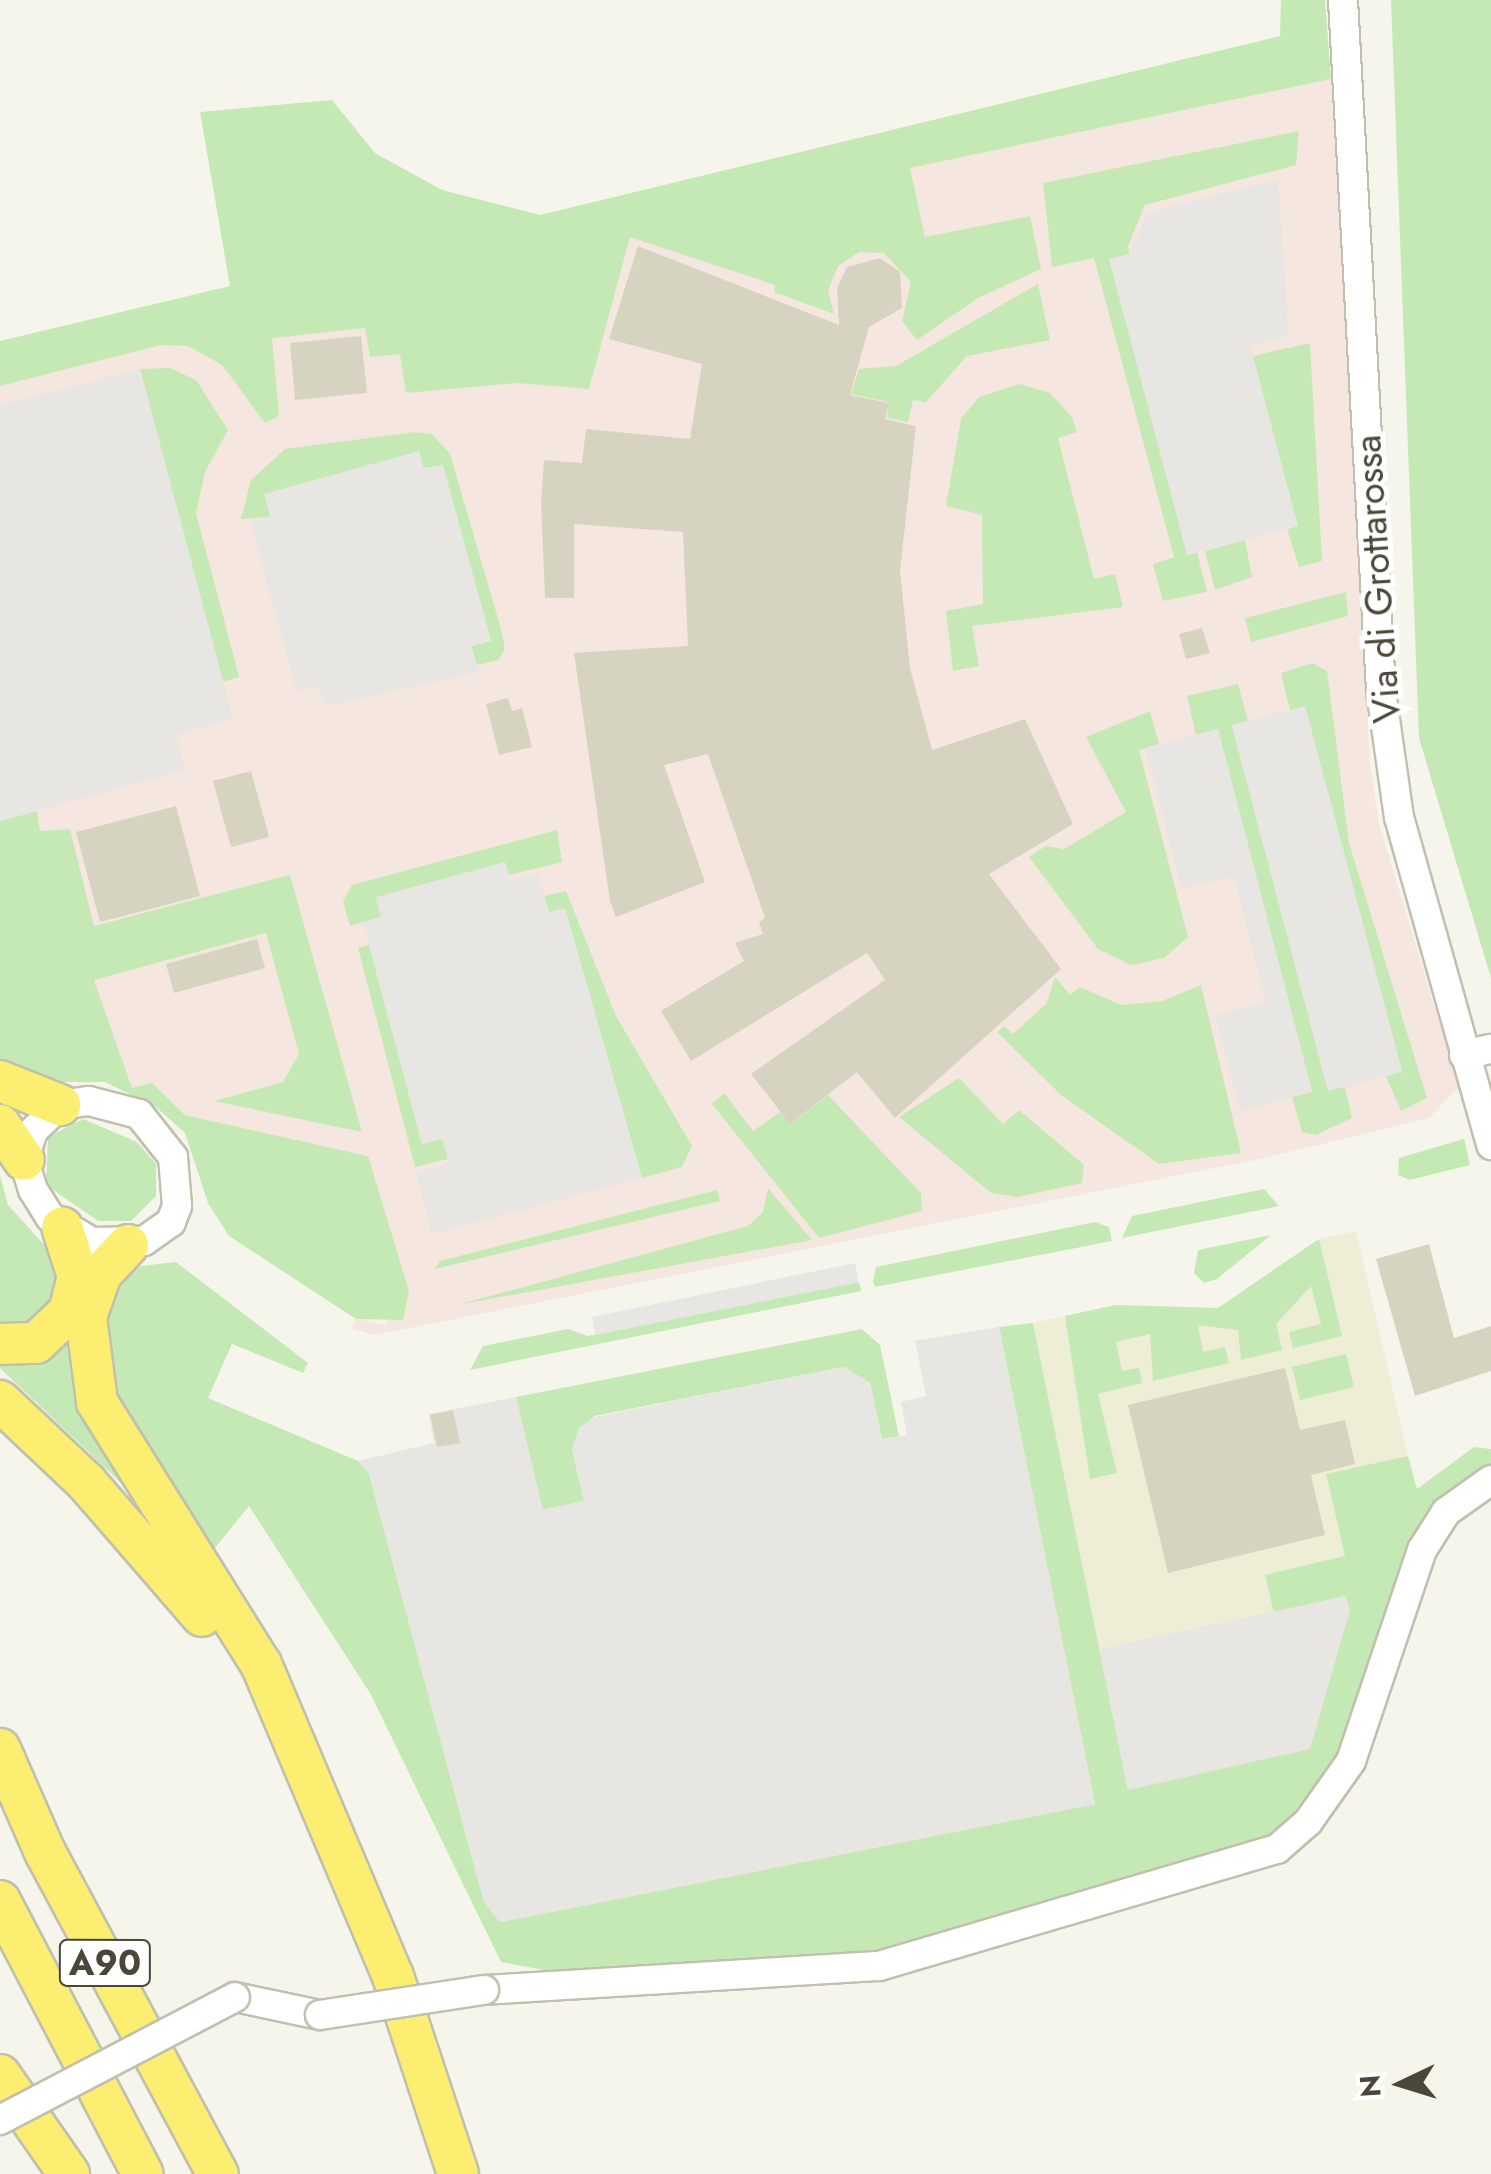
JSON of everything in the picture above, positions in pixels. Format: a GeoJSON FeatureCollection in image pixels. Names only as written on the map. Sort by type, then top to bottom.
{"type":"FeatureCollection","features":[{"type":"Feature","properties":{"kind":"highway"},"geometry":{"type":"LineString","coordinates":[[0,1080],[60,1105]]}},
{"type":"Feature","properties":{"kind":"highway"},"geometry":{"type":"LineString","coordinates":[[0,1126],[24,1160]]}},
{"type":"Feature","properties":{"kind":"highway"},"geometry":{"type":"LineString","coordinates":[[0,1344],[36,1343],[69,1312],[78,1277],[62,1226]]}},
{"type":"Feature","properties":{"kind":"highway"},"geometry":{"type":"LineString","coordinates":[[128,1246],[100,1274],[86,1316],[97,1402],[261,1664],[394,1976],[458,2174]]}},
{"type":"Feature","properties":{"kind":"highway"},"geometry":{"type":"LineString","coordinates":[[0,1400],[86,1482],[206,1620],[313,1788]]}},
{"type":"Feature","properties":{"kind":"highway","name":"A90"},"geometry":{"type":"LineString","coordinates":[[0,1749],[46,1852],[218,2174]]}},
{"type":"Feature","properties":{"kind":"highway","name":"A90"},"geometry":{"type":"LineString","coordinates":[[0,1901],[144,2174]]}},
{"type":"Feature","properties":{"kind":"highway"},"geometry":{"type":"LineString","coordinates":[[0,2075],[68,2174]]}},
{"type":"Feature","properties":{"kind":"street","name":"Via di Grottarossa"},"geometry":{"type":"LineString","coordinates":[[1343,0],[1381,690],[1399,817],[1478,1052],[1491,1145]]}},
{"type":"Feature","properties":{"kind":"street"},"geometry":{"type":"LineString","coordinates":[[60,1105],[122,1105],[154,1126],[173,1157],[178,1190],[171,1222],[128,1246],[92,1242],[62,1226],[40,1204],[24,1160],[32,1131],[60,1105]]}},
{"type":"Feature","properties":{"kind":"street"},"geometry":{"type":"LineString","coordinates":[[0,2120],[235,1997],[320,2016],[484,1990],[879,1966],[1277,1849],[1308,1822],[1351,1761],[1422,1550],[1460,1498],[1491,1480]]}},
{"type":"Feature","properties":{"kind":"shaded area"},"geometry":{"type":"Polygon","coordinates":[[[1331,79],[1370,761],[1379,824],[1459,1087],[1429,1118],[1255,1160],[374,1335],[352,1329],[356,1319],[387,1325],[368,1156],[185,1115],[152,1084],[132,1088],[0,1006],[0,360],[1331,79]]]}},
{"type":"Feature","properties":{"kind":"shaded area"},"geometry":{"type":"Polygon","coordinates":[[[1278,179],[1289,336],[1250,346],[1298,526],[1187,555],[1109,259],[1130,254],[1147,213],[1278,179]]]}},
{"type":"Feature","properties":{"kind":"shaded area"},"geometry":{"type":"Polygon","coordinates":[[[140,369],[233,719],[176,735],[185,770],[0,821],[0,405],[140,369]]]}},
{"type":"Feature","properties":{"kind":"shaded area"},"geometry":{"type":"Polygon","coordinates":[[[419,451],[424,469],[443,465],[491,641],[471,646],[478,672],[325,707],[319,686],[297,692],[250,522],[270,516],[264,494],[419,451]]]}},
{"type":"Feature","properties":{"kind":"shaded area"},"geometry":{"type":"Polygon","coordinates":[[[1305,706],[1402,1072],[1328,1091],[1232,725],[1305,706]]]}},
{"type":"Feature","properties":{"kind":"shaded area"},"geometry":{"type":"Polygon","coordinates":[[[1218,729],[1312,1092],[1240,1111],[1215,1015],[1266,1002],[1234,877],[1181,889],[1145,748],[1218,729]]]}},
{"type":"Feature","properties":{"kind":"shaded area"},"geometry":{"type":"Polygon","coordinates":[[[505,862],[511,881],[538,874],[549,912],[565,908],[642,1178],[432,1234],[416,1173],[449,1163],[442,1139],[422,1144],[363,922],[381,917],[376,897],[505,862]]]}},
{"type":"Feature","properties":{"kind":"shaded area"},"geometry":{"type":"Polygon","coordinates":[[[1356,1231],[1408,1456],[1326,1474],[1345,1556],[1274,1613],[1128,1790],[1033,1323],[1116,1305],[1218,1308],[1319,1239],[1356,1231]]]}},
{"type":"Feature","properties":{"kind":"shaded area"},"geometry":{"type":"Polygon","coordinates":[[[855,1263],[859,1282],[595,1335],[592,1317],[855,1263]]]}},
{"type":"Feature","properties":{"kind":"shaded area"},"geometry":{"type":"Polygon","coordinates":[[[999,1327],[1095,1804],[500,1922],[484,1902],[369,1474],[358,1461],[434,1443],[429,1414],[516,1397],[543,1510],[584,1501],[572,1449],[579,1428],[594,1417],[844,1367],[870,1383],[882,1439],[907,1435],[901,1402],[926,1396],[915,1341],[999,1327]]]}},
{"type":"Feature","properties":{"kind":"shaded area"},"geometry":{"type":"Polygon","coordinates":[[[1346,1596],[1350,1610],[1310,1749],[1128,1790],[1099,1649],[1346,1596]]]}},
{"type":"Feature","properties":{"kind":"green space"},"geometry":{"type":"Polygon","coordinates":[[[1281,0],[1325,0],[1331,79],[910,168],[925,237],[1030,216],[1041,269],[978,298],[917,340],[902,321],[911,282],[884,253],[859,252],[838,266],[828,290],[834,314],[774,292],[775,285],[630,237],[589,389],[516,383],[406,393],[400,354],[370,357],[365,328],[272,338],[279,416],[265,423],[222,365],[188,346],[161,345],[0,386],[0,341],[230,286],[200,112],[332,100],[375,153],[442,190],[540,215],[1280,36],[1281,0]]]}},
{"type":"Feature","properties":{"kind":"green space"},"geometry":{"type":"Polygon","coordinates":[[[1391,0],[1491,0],[1491,978],[1419,738],[1391,0]]]}},
{"type":"Feature","properties":{"kind":"green space"},"geometry":{"type":"Polygon","coordinates":[[[1299,131],[1296,165],[1145,205],[1128,246],[1188,555],[1197,552],[1207,592],[1163,601],[1153,564],[1174,557],[1094,258],[1052,267],[1043,183],[1299,131]]]}},
{"type":"Feature","properties":{"kind":"green space"},"geometry":{"type":"Polygon","coordinates":[[[1038,284],[1050,340],[967,356],[926,402],[913,400],[908,422],[887,418],[889,402],[851,394],[859,369],[896,366],[1038,284]]]}},
{"type":"Feature","properties":{"kind":"green space"},"geometry":{"type":"Polygon","coordinates":[[[1310,343],[1322,561],[1299,567],[1287,529],[1297,526],[1253,356],[1310,343]]]}},
{"type":"Feature","properties":{"kind":"green space"},"geometry":{"type":"Polygon","coordinates":[[[170,368],[196,380],[228,430],[205,472],[196,513],[239,677],[223,682],[140,369],[170,368]]]}},
{"type":"Feature","properties":{"kind":"green space"},"geometry":{"type":"Polygon","coordinates":[[[1019,384],[1050,393],[1072,417],[1077,432],[1058,438],[1094,579],[1115,574],[1123,607],[972,626],[979,666],[953,671],[946,611],[983,604],[982,515],[946,506],[961,419],[979,397],[1019,384]]]}},
{"type":"Feature","properties":{"kind":"green space"},"geometry":{"type":"Polygon","coordinates":[[[415,432],[432,434],[450,454],[501,629],[505,649],[498,660],[477,665],[471,646],[491,641],[442,465],[265,494],[270,517],[241,519],[251,480],[285,449],[415,432]]]}},
{"type":"Feature","properties":{"kind":"green space"},"geometry":{"type":"Polygon","coordinates":[[[1245,540],[1252,577],[1215,590],[1205,551],[1245,540]]]}},
{"type":"Feature","properties":{"kind":"green space"},"geometry":{"type":"Polygon","coordinates":[[[1346,592],[1348,616],[1251,642],[1245,618],[1346,592]]]}},
{"type":"Feature","properties":{"kind":"green space"},"geometry":{"type":"Polygon","coordinates":[[[1312,663],[1327,671],[1349,843],[1427,1098],[1401,1111],[1386,1076],[1402,1071],[1305,707],[1290,710],[1281,673],[1312,663]]]}},
{"type":"Feature","properties":{"kind":"green space"},"geometry":{"type":"Polygon","coordinates":[[[1238,684],[1248,721],[1232,726],[1328,1090],[1345,1087],[1352,1118],[1316,1135],[1302,1132],[1292,1097],[1312,1091],[1218,730],[1196,735],[1187,696],[1238,684]]]}},
{"type":"Feature","properties":{"kind":"green space"},"geometry":{"type":"Polygon","coordinates":[[[1150,711],[1159,744],[1139,750],[1188,937],[1164,958],[1131,965],[1098,949],[1029,857],[1046,846],[1064,849],[1126,812],[1086,737],[1150,711]]]}},
{"type":"Feature","properties":{"kind":"green space"},"geometry":{"type":"Polygon","coordinates":[[[37,811],[40,831],[70,829],[94,926],[290,875],[362,1132],[214,1101],[283,1082],[299,1054],[266,933],[94,980],[132,1088],[152,1083],[185,1115],[368,1156],[409,1291],[403,1320],[356,1319],[229,1236],[208,1203],[185,1133],[156,1107],[105,1082],[45,1082],[0,1062],[0,821],[37,811]]]}},
{"type":"Feature","properties":{"kind":"green space"},"geometry":{"type":"Polygon","coordinates":[[[557,830],[562,862],[509,875],[505,862],[376,898],[381,917],[350,926],[343,902],[352,885],[557,830]]]}},
{"type":"Feature","properties":{"kind":"green space"},"geometry":{"type":"Polygon","coordinates":[[[566,891],[616,1016],[692,1146],[682,1167],[642,1178],[565,909],[549,913],[544,896],[566,891]]]}},
{"type":"Feature","properties":{"kind":"green space"},"geometry":{"type":"Polygon","coordinates":[[[369,945],[422,1143],[443,1139],[448,1159],[415,1167],[358,948],[369,945]]]}},
{"type":"Feature","properties":{"kind":"green space"},"geometry":{"type":"Polygon","coordinates":[[[1055,977],[1070,995],[1080,987],[1121,1005],[1162,1001],[1201,985],[1241,1153],[1159,1164],[1061,1095],[997,1032],[1004,1026],[1013,1034],[1046,1004],[1055,977]]]}},
{"type":"Feature","properties":{"kind":"green space"},"geometry":{"type":"Polygon","coordinates":[[[959,1078],[1003,1124],[1019,1110],[1084,1165],[1082,1183],[1017,1197],[991,1193],[899,1117],[959,1078]]]}},
{"type":"Feature","properties":{"kind":"green space"},"geometry":{"type":"Polygon","coordinates":[[[724,1093],[753,1131],[780,1112],[791,1124],[828,1095],[921,1193],[922,1211],[819,1238],[712,1104],[724,1093]]]}},
{"type":"Feature","properties":{"kind":"green space"},"geometry":{"type":"Polygon","coordinates":[[[83,1119],[137,1142],[156,1164],[156,1196],[131,1221],[98,1221],[46,1185],[48,1137],[83,1119]]]}},
{"type":"Feature","properties":{"kind":"green space"},"geometry":{"type":"Polygon","coordinates":[[[1464,1139],[1470,1165],[1410,1180],[1398,1175],[1399,1158],[1464,1139]]]}},
{"type":"Feature","properties":{"kind":"green space"},"geometry":{"type":"Polygon","coordinates":[[[0,1175],[8,1205],[59,1261],[58,1316],[0,1330],[0,1175]]]}},
{"type":"Feature","properties":{"kind":"green space"},"geometry":{"type":"Polygon","coordinates":[[[768,1188],[812,1240],[457,1305],[748,1226],[763,1212],[768,1188]]]}},
{"type":"Feature","properties":{"kind":"green space"},"geometry":{"type":"Polygon","coordinates":[[[1264,1189],[1279,1206],[1122,1238],[1132,1216],[1264,1189]]]}},
{"type":"Feature","properties":{"kind":"green space"},"geometry":{"type":"Polygon","coordinates":[[[717,1190],[720,1201],[435,1269],[440,1261],[717,1190]]]}},
{"type":"Feature","properties":{"kind":"green space"},"geometry":{"type":"Polygon","coordinates":[[[1095,1222],[1109,1227],[1112,1241],[875,1287],[873,1281],[876,1267],[1095,1222]]]}},
{"type":"Feature","properties":{"kind":"green space"},"geometry":{"type":"Polygon","coordinates":[[[1271,1235],[1217,1279],[1204,1283],[1194,1273],[1198,1250],[1271,1235]]]}},
{"type":"Feature","properties":{"kind":"green space"},"geometry":{"type":"Polygon","coordinates":[[[1319,1239],[1342,1336],[1293,1348],[1289,1332],[1321,1324],[1311,1286],[1276,1324],[1282,1350],[1241,1360],[1238,1330],[1198,1325],[1203,1352],[1225,1347],[1229,1363],[1153,1381],[1150,1334],[1116,1342],[1122,1371],[1139,1368],[1142,1383],[1098,1394],[1117,1473],[1090,1479],[1065,1316],[1116,1305],[1218,1308],[1319,1239]]]}},
{"type":"Feature","properties":{"kind":"green space"},"geometry":{"type":"Polygon","coordinates":[[[176,1262],[308,1363],[303,1373],[232,1344],[208,1398],[358,1461],[369,1474],[484,1902],[500,1922],[1095,1804],[999,1327],[1033,1323],[1128,1790],[1350,1610],[1345,1596],[1274,1613],[1265,1575],[1345,1556],[1326,1474],[1408,1456],[1417,1489],[1474,1447],[1491,1449],[1491,1465],[1454,1486],[1427,1519],[1354,1733],[1315,1799],[1258,1850],[870,1957],[549,1971],[501,1962],[370,1693],[249,1506],[209,1555],[118,1408],[104,1334],[109,1301],[121,1278],[141,1266],[176,1262]]]}},
{"type":"Feature","properties":{"kind":"green space"},"geometry":{"type":"Polygon","coordinates":[[[859,1282],[861,1291],[470,1370],[483,1346],[568,1329],[588,1336],[859,1282]]]}},
{"type":"Feature","properties":{"kind":"green space"},"geometry":{"type":"Polygon","coordinates":[[[862,1329],[880,1345],[899,1436],[882,1439],[870,1383],[844,1367],[594,1416],[572,1449],[584,1501],[542,1510],[516,1397],[862,1329]]]}},
{"type":"Feature","properties":{"kind":"green space"},"geometry":{"type":"Polygon","coordinates":[[[67,1339],[94,1433],[121,1483],[0,1368],[0,1360],[67,1339]]]}},
{"type":"Feature","properties":{"kind":"green space"},"geometry":{"type":"Polygon","coordinates":[[[1346,1354],[1354,1387],[1300,1400],[1292,1367],[1346,1354]]]}},
{"type":"Feature","properties":{"kind":"building"},"geometry":{"type":"Polygon","coordinates":[[[638,246],[839,325],[837,288],[847,267],[880,258],[900,272],[902,308],[869,327],[850,395],[889,403],[885,419],[916,426],[900,571],[910,668],[932,750],[1025,719],[1073,824],[989,874],[1061,969],[895,1118],[857,1072],[790,1124],[751,1074],[885,980],[867,953],[691,1061],[661,1011],[744,961],[735,943],[763,934],[759,922],[765,918],[708,754],[664,765],[705,882],[616,917],[610,901],[574,653],[688,646],[683,532],[574,524],[574,598],[545,598],[541,502],[544,460],[582,463],[586,429],[690,439],[702,364],[609,339],[638,246]]]}},
{"type":"Feature","properties":{"kind":"building"},"geometry":{"type":"Polygon","coordinates":[[[361,336],[367,393],[295,400],[290,343],[361,336]]]}},
{"type":"Feature","properties":{"kind":"building"},"geometry":{"type":"Polygon","coordinates":[[[1202,628],[1210,653],[1186,659],[1179,634],[1202,628]]]}},
{"type":"Feature","properties":{"kind":"building"},"geometry":{"type":"Polygon","coordinates":[[[508,698],[512,711],[522,708],[532,747],[499,755],[486,704],[508,698]]]}},
{"type":"Feature","properties":{"kind":"building"},"geometry":{"type":"Polygon","coordinates":[[[251,771],[269,837],[231,847],[213,781],[251,771]]]}},
{"type":"Feature","properties":{"kind":"building"},"geometry":{"type":"Polygon","coordinates":[[[176,806],[200,896],[100,922],[76,832],[176,806]]]}},
{"type":"Feature","properties":{"kind":"building"},"geometry":{"type":"Polygon","coordinates":[[[257,939],[265,968],[174,993],[166,964],[257,939]]]}},
{"type":"Feature","properties":{"kind":"building"},"geometry":{"type":"Polygon","coordinates":[[[1429,1244],[1454,1338],[1491,1326],[1491,1371],[1415,1396],[1376,1259],[1429,1244]]]}},
{"type":"Feature","properties":{"kind":"building"},"geometry":{"type":"Polygon","coordinates":[[[1285,1368],[1300,1430],[1345,1420],[1355,1464],[1311,1475],[1325,1535],[1168,1573],[1128,1405],[1285,1368]]]}},
{"type":"Feature","properties":{"kind":"building"},"geometry":{"type":"Polygon","coordinates":[[[453,1410],[460,1443],[437,1447],[430,1415],[453,1410]]]}}]}
